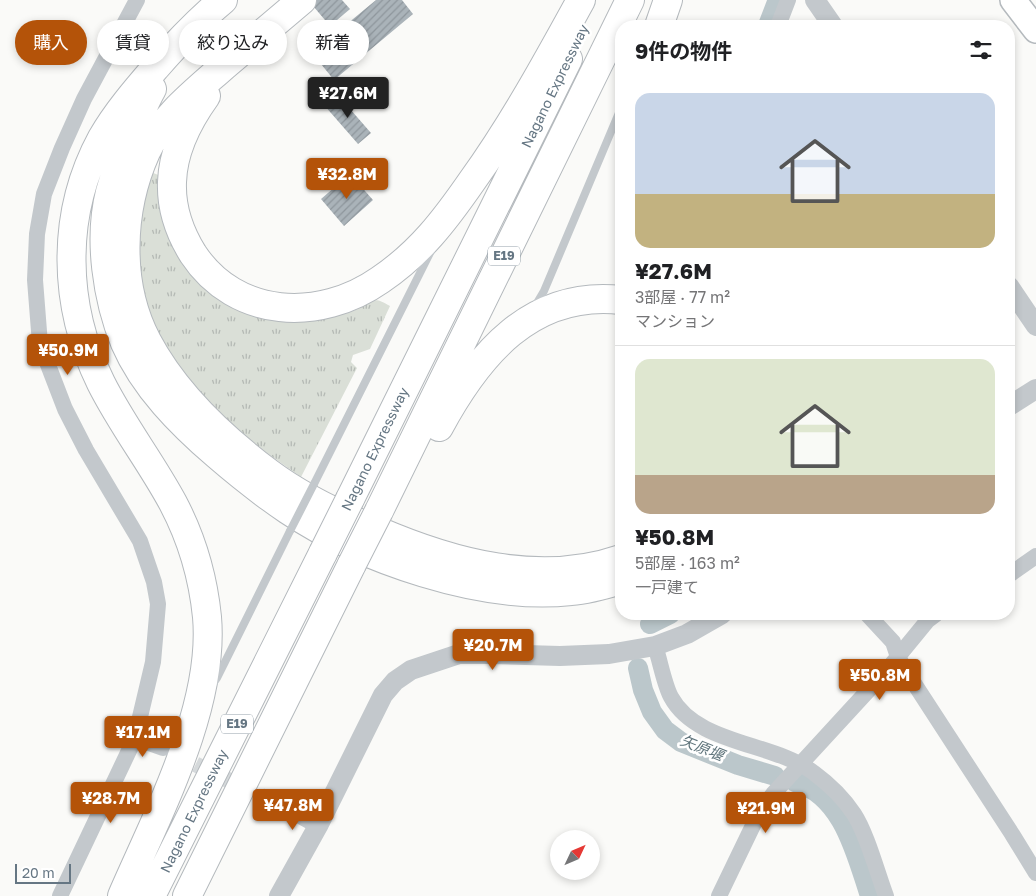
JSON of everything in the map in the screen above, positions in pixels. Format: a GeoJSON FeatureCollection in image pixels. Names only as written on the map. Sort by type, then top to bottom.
{"type":"FeatureCollection","features":[{"type":"Feature","properties":{"kind":"highway"},"geometry":{"type":"LineString","coordinates":[[201,20],[224,0]]}},
{"type":"Feature","properties":{"kind":"highway"},"geometry":{"type":"LineString","coordinates":[[279,20],[302,0]]}},
{"type":"Feature","properties":{"kind":"highway"},"geometry":{"type":"LineString","coordinates":[[231,65],[212,87],[183,134],[175,159],[172,183],[179,225],[186,244],[197,259],[225,287],[260,304],[281,308],[319,306],[342,300],[380,280],[406,260],[443,222],[506,132],[581,0]]}},
{"type":"Feature","properties":{"kind":"highway","name":"Nagano Expressway"},"geometry":{"type":"LineString","coordinates":[[151,896],[597,0]]}},
{"type":"Feature","properties":{"kind":"highway","name":"E19"},"geometry":{"type":"LineString","coordinates":[[621,20],[630,0]]}},
{"type":"Feature","properties":{"kind":"highway"},"geometry":{"type":"LineString","coordinates":[[661,20],[668,0]]}},
{"type":"Feature","properties":{"kind":"highway","name":"E19"},"geometry":{"type":"LineString","coordinates":[[187,896],[246,778],[360,568],[615,32]]}},
{"type":"Feature","properties":{"kind":"highway"},"geometry":{"type":"LineString","coordinates":[[122,896],[187,742],[205,669],[207,621],[203,588],[196,559],[173,503],[118,415],[86,349],[77,316],[71,279],[71,245],[83,184],[102,139],[136,90],[179,42]]}},
{"type":"Feature","properties":{"kind":"highway"},"geometry":{"type":"LineString","coordinates":[[179,45],[150,93],[125,149],[110,193],[105,236],[110,296],[126,343],[138,367],[166,405],[198,439],[243,477],[289,511],[342,541],[388,561],[418,571],[512,591],[571,592],[615,582]]}},
{"type":"Feature","properties":{"kind":"highway"},"geometry":{"type":"LineString","coordinates":[[226,65],[196,90],[160,130],[147,151],[136,179],[126,235],[129,284],[135,311],[146,340],[181,392],[235,446],[270,474],[347,518],[398,540],[451,558],[508,569],[536,572],[582,570],[615,560]]}},
{"type":"Feature","properties":{"kind":"highway"},"geometry":{"type":"LineString","coordinates":[[386,515],[469,377],[505,339],[526,321],[559,305],[582,299],[615,299]]}},
{"type":"Feature","properties":{"kind":"street"},"geometry":{"type":"LineString","coordinates":[[60,896],[135,738],[153,662],[158,604],[154,582],[140,541],[86,450],[50,375],[40,344],[34,280],[37,234],[44,194],[62,148],[84,100],[137,0]]}},
{"type":"Feature","properties":{"kind":"street"},"geometry":{"type":"LineString","coordinates":[[780,20],[788,0]]}},
{"type":"Feature","properties":{"kind":"street"},"geometry":{"type":"LineString","coordinates":[[816,0],[829,20]]}},
{"type":"Feature","properties":{"kind":"street"},"geometry":{"type":"LineString","coordinates":[[1015,295],[1036,326]]}},
{"type":"Feature","properties":{"kind":"street"},"geometry":{"type":"LineString","coordinates":[[1015,402],[1036,389]]}},
{"type":"Feature","properties":{"kind":"street"},"geometry":{"type":"LineString","coordinates":[[1015,569],[1036,556]]}},
{"type":"Feature","properties":{"kind":"street"},"geometry":{"type":"LineString","coordinates":[[279,896],[318,826],[383,695],[395,681],[411,670],[458,654],[570,656],[610,654],[655,646],[688,634],[712,620]]}},
{"type":"Feature","properties":{"kind":"street"},"geometry":{"type":"LineString","coordinates":[[873,620],[893,642],[898,657],[908,674],[1036,873]]}},
{"type":"Feature","properties":{"kind":"street"},"geometry":{"type":"LineString","coordinates":[[719,896],[760,811],[898,657],[911,639],[930,620]]}},
{"type":"Feature","properties":{"kind":"street"},"geometry":{"type":"LineString","coordinates":[[655,646],[671,697],[683,712],[694,721],[715,732],[801,764],[844,800],[855,815],[886,896]]}},
{"type":"Feature","properties":{"kind":"street"},"geometry":{"type":"LineString","coordinates":[[135,738],[163,748]]}},
{"type":"Feature","properties":{"kind":"street"},"geometry":{"type":"LineString","coordinates":[[284,807],[318,826]]}},
{"type":"Feature","properties":{"kind":"lane"},"geometry":{"type":"LineString","coordinates":[[526,321],[544,291],[615,122]]}},
{"type":"Feature","properties":{"kind":"lane"},"geometry":{"type":"LineString","coordinates":[[198,702],[217,678],[426,260],[443,222]]}},
{"type":"Feature","properties":{"kind":"green space"},"geometry":{"type":"Polygon","coordinates":[[[148,171],[161,176],[189,264],[335,316],[358,309],[374,300],[390,306],[370,349],[353,355],[351,362],[357,368],[301,477],[247,439],[189,381],[163,350],[148,316],[138,269],[135,226],[148,171]]]}},
{"type":"Feature","properties":{"kind":"building"},"geometry":{"type":"Polygon","coordinates":[[[308,0],[342,0],[350,9],[337,20],[325,20],[308,0]]]}},
{"type":"Feature","properties":{"kind":"building"},"geometry":{"type":"Polygon","coordinates":[[[376,0],[402,0],[413,14],[369,51],[369,20],[352,20],[376,0]]]}},
{"type":"Feature","properties":{"kind":"building"},"geometry":{"type":"Polygon","coordinates":[[[322,65],[352,65],[334,80],[322,65]]]}},
{"type":"Feature","properties":{"kind":"building"},"geometry":{"type":"Polygon","coordinates":[[[337,94],[371,133],[358,144],[324,105],[337,94]]]}},
{"type":"Feature","properties":{"kind":"building"},"geometry":{"type":"Polygon","coordinates":[[[350,174],[373,200],[344,226],[321,199],[350,174]]]}},
{"type":"Feature","properties":{"kind":"waterway"},"geometry":{"type":"LineString","coordinates":[[762,20],[770,0]]}},
{"type":"Feature","properties":{"kind":"waterway"},"geometry":{"type":"LineString","coordinates":[[771,20],[779,0]]}},
{"type":"Feature","properties":{"kind":"waterway","name":"矢原堰"},"geometry":{"type":"LineString","coordinates":[[650,624],[658,620]]}},
{"type":"Feature","properties":{"kind":"waterway","name":"矢原堰"},"geometry":{"type":"LineString","coordinates":[[638,668],[643,690],[652,712],[665,730],[681,742],[738,765],[775,776]]}},
{"type":"Feature","properties":{"kind":"waterway","name":"矢原堰"},"geometry":{"type":"LineString","coordinates":[[795,782],[811,789],[825,799],[836,813],[853,845],[870,896]]}},
{"type":"Feature","properties":{"kind":"tunnel"},"geometry":{"type":"LineString","coordinates":[[174,754],[284,807]]}}]}
